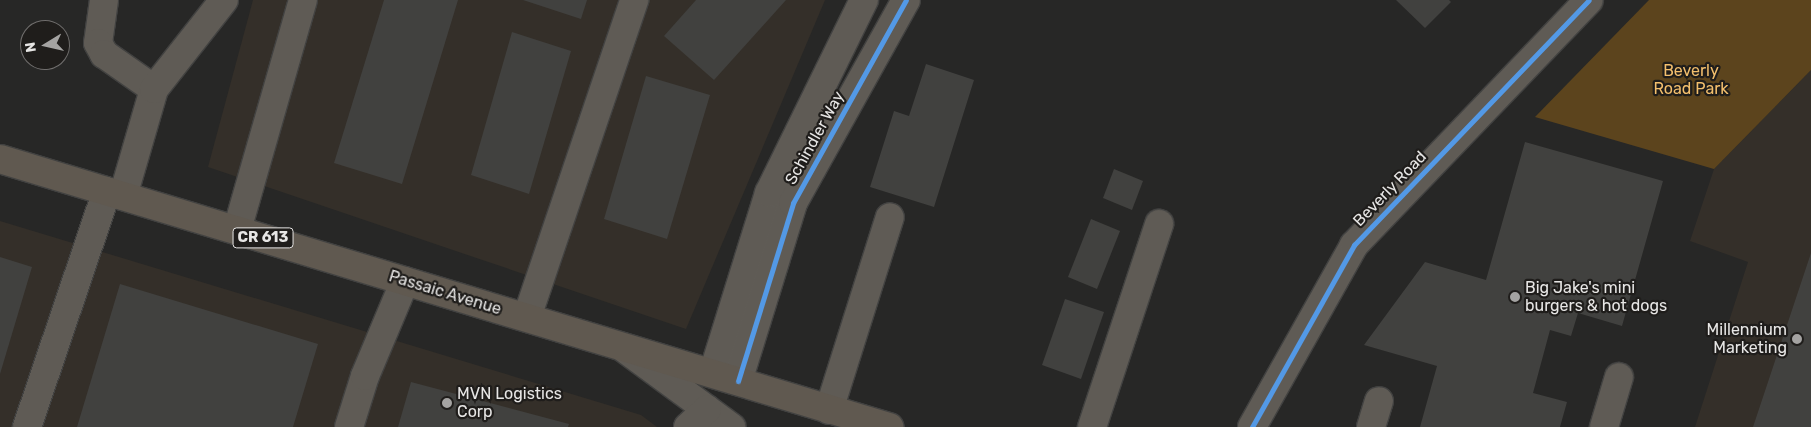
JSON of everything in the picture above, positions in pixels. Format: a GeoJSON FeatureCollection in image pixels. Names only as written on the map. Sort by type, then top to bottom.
{"type":"FeatureCollection","features":[{"type":"Feature","properties":{"kind":"main road","name":"Passaic Avenue"},"geometry":{"type":"LineString","coordinates":[[0,159],[889,427]]}},
{"type":"Feature","properties":{"kind":"street"},"geometry":{"type":"LineString","coordinates":[[104,0],[96,32],[98,43],[104,54],[154,89]]}},
{"type":"Feature","properties":{"kind":"street"},"geometry":{"type":"LineString","coordinates":[[27,427],[154,89],[224,0]]}},
{"type":"Feature","properties":{"kind":"street"},"geometry":{"type":"LineString","coordinates":[[237,230],[303,0]]}},
{"type":"Feature","properties":{"kind":"street","name":"Schindler Way"},"geometry":{"type":"LineString","coordinates":[[726,377],[769,193],[864,0]]}},
{"type":"Feature","properties":{"kind":"street","name":"Schindler Way"},"geometry":{"type":"LineString","coordinates":[[726,377],[793,203],[906,0]]}},
{"type":"Feature","properties":{"kind":"street"},"geometry":{"type":"LineString","coordinates":[[527,317],[635,2]]}},
{"type":"Feature","properties":{"kind":"street","name":"Beverly Road"},"geometry":{"type":"LineString","coordinates":[[1252,427],[1354,245],[1579,3]]}},
{"type":"Feature","properties":{"kind":"street"},"geometry":{"type":"LineString","coordinates":[[829,410],[890,217]]}},
{"type":"Feature","properties":{"kind":"street"},"geometry":{"type":"LineString","coordinates":[[1092,427],[1159,224]]}},
{"type":"Feature","properties":{"kind":"street"},"geometry":{"type":"LineString","coordinates":[[349,427],[365,376],[405,281]]}},
{"type":"Feature","properties":{"kind":"street"},"geometry":{"type":"LineString","coordinates":[[620,345],[698,418],[731,427]]}},
{"type":"Feature","properties":{"kind":"street"},"geometry":{"type":"LineString","coordinates":[[1604,427],[1619,377]]}},
{"type":"Feature","properties":{"kind":"street"},"geometry":{"type":"LineString","coordinates":[[1371,427],[1379,402]]}},
{"type":"Feature","properties":{"kind":"shaded area"},"geometry":{"type":"Polygon","coordinates":[[[253,0],[825,0],[686,329],[208,167],[253,0]]]}},
{"type":"Feature","properties":{"kind":"shaded area"},"geometry":{"type":"Polygon","coordinates":[[[1811,70],[1811,427],[1695,427],[1748,262],[1690,241],[1714,169],[1811,70]]]}},
{"type":"Feature","properties":{"kind":"shaded area"},"geometry":{"type":"Polygon","coordinates":[[[0,221],[641,415],[657,427],[0,427],[0,221]]]}},
{"type":"Feature","properties":{"kind":"green space","name":"Beverly Road Park"},"geometry":{"type":"Polygon","coordinates":[[[1649,0],[1811,0],[1811,70],[1714,169],[1535,117],[1649,0]]]}},
{"type":"Feature","properties":{"kind":"building"},"geometry":{"type":"Polygon","coordinates":[[[384,0],[458,0],[402,184],[334,163],[384,0]]]}},
{"type":"Feature","properties":{"kind":"building"},"geometry":{"type":"Polygon","coordinates":[[[523,0],[587,0],[581,19],[523,0]]]}},
{"type":"Feature","properties":{"kind":"building"},"geometry":{"type":"Polygon","coordinates":[[[696,0],[786,0],[714,80],[664,36],[696,0]]]}},
{"type":"Feature","properties":{"kind":"building"},"geometry":{"type":"Polygon","coordinates":[[[1396,0],[1449,0],[1451,2],[1425,28],[1396,0]]]}},
{"type":"Feature","properties":{"kind":"building"},"geometry":{"type":"Polygon","coordinates":[[[512,32],[571,51],[529,194],[471,175],[512,32]]]}},
{"type":"Feature","properties":{"kind":"building"},"geometry":{"type":"Polygon","coordinates":[[[926,64],[974,80],[934,207],[870,187],[894,111],[909,116],[926,64]]]}},
{"type":"Feature","properties":{"kind":"building"},"geometry":{"type":"Polygon","coordinates":[[[646,76],[710,95],[667,239],[604,219],[646,76]]]}},
{"type":"Feature","properties":{"kind":"building","name":"Big Jake's mini burgers & hot dogs"},"geometry":{"type":"Polygon","coordinates":[[[1525,142],[1663,181],[1622,326],[1578,313],[1571,336],[1550,330],[1533,393],[1567,402],[1560,427],[1420,427],[1437,366],[1364,345],[1425,262],[1486,280],[1525,142]]]}},
{"type":"Feature","properties":{"kind":"building"},"geometry":{"type":"Polygon","coordinates":[[[1114,169],[1143,181],[1132,210],[1103,198],[1114,169]]]}},
{"type":"Feature","properties":{"kind":"building"},"geometry":{"type":"Polygon","coordinates":[[[1091,219],[1120,231],[1097,289],[1068,277],[1091,219]]]}},
{"type":"Feature","properties":{"kind":"building","name":"Millennium Marketing"},"geometry":{"type":"Polygon","coordinates":[[[1811,253],[1811,427],[1753,427],[1811,253]]]}},
{"type":"Feature","properties":{"kind":"building"},"geometry":{"type":"Polygon","coordinates":[[[0,257],[32,267],[0,374],[0,257]]]}},
{"type":"Feature","properties":{"kind":"building"},"geometry":{"type":"Polygon","coordinates":[[[120,284],[318,344],[293,427],[77,427],[120,284]]]}},
{"type":"Feature","properties":{"kind":"building"},"geometry":{"type":"Polygon","coordinates":[[[1065,299],[1104,312],[1081,379],[1042,365],[1065,299]]]}},
{"type":"Feature","properties":{"kind":"building","name":"MVN Logistics Corp"},"geometry":{"type":"Polygon","coordinates":[[[411,382],[569,424],[568,427],[398,427],[411,382]]]}},
{"type":"Feature","properties":{"kind":"cycle path"},"geometry":{"type":"LineString","coordinates":[[738,381],[793,203],[906,0]]}},
{"type":"Feature","properties":{"kind":"cycle path"},"geometry":{"type":"LineString","coordinates":[[1252,427],[1354,245],[1589,0]]}},
{"type":"Feature","properties":{"kind":"place","name":"Big Jake's mini burgers & hot dogs"},"geometry":{"type":"Point","coordinates":[1515,297]}},
{"type":"Feature","properties":{"kind":"place","name":"Millennium Marketing"},"geometry":{"type":"Point","coordinates":[1797,339]}},
{"type":"Feature","properties":{"kind":"place","name":"MVN Logistics Corp"},"geometry":{"type":"Point","coordinates":[447,403]}}]}
